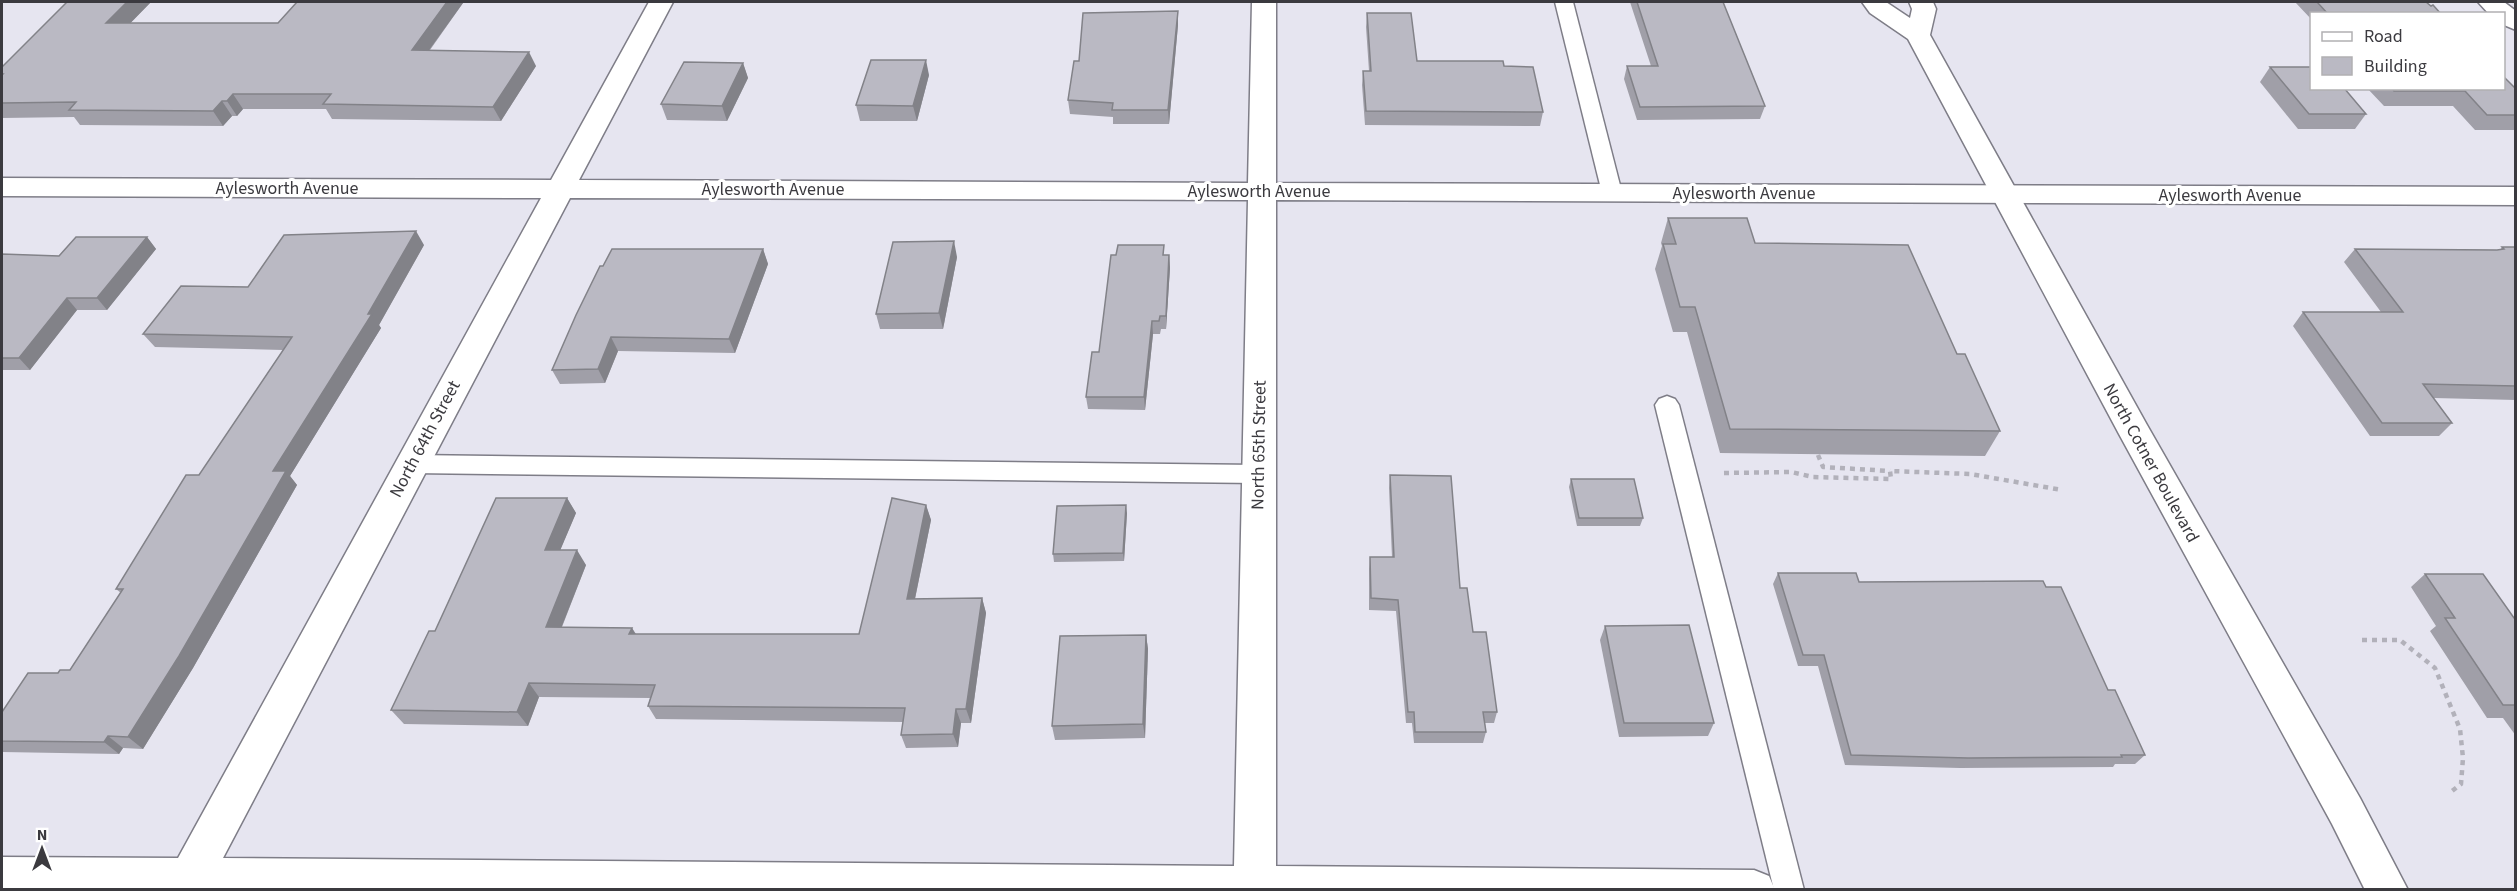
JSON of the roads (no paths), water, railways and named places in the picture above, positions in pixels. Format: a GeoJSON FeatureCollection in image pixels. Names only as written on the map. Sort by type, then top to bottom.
{"type":"FeatureCollection","features":[{"type":"Feature","properties":{"kind":"street","name":"North 64th Street"},"geometry":{"type":"LineString","coordinates":[[190,878],[661,2]]}},
{"type":"Feature","properties":{"kind":"street","name":"North 65th Street"},"geometry":{"type":"LineString","coordinates":[[1255,888],[1264,2]]}},
{"type":"Feature","properties":{"kind":"street","name":"North Cotner Boulevard"},"geometry":{"type":"LineString","coordinates":[[1874,2],[1878,8],[1918,35],[2387,890]]}},
{"type":"Feature","properties":{"kind":"street"},"geometry":{"type":"LineString","coordinates":[[1918,35],[1924,9],[1921,2]]}},
{"type":"Feature","properties":{"kind":"street"},"geometry":{"type":"LineString","coordinates":[[2490,2],[2502,12]]}},
{"type":"Feature","properties":{"kind":"street","name":"Aylesworth Avenue"},"geometry":{"type":"LineString","coordinates":[[2,188],[2516,196]]}},
{"type":"Feature","properties":{"kind":"street"},"geometry":{"type":"LineString","coordinates":[[2,877],[1754,890]]}},
{"type":"Feature","properties":{"kind":"lane"},"geometry":{"type":"LineString","coordinates":[[1564,2],[1612,193]]}},
{"type":"Feature","properties":{"kind":"lane"},"geometry":{"type":"LineString","coordinates":[[1667,405],[1789,890]]}},
{"type":"Feature","properties":{"kind":"lane"},"geometry":{"type":"LineString","coordinates":[[412,464],[1258,474]]}}]}
